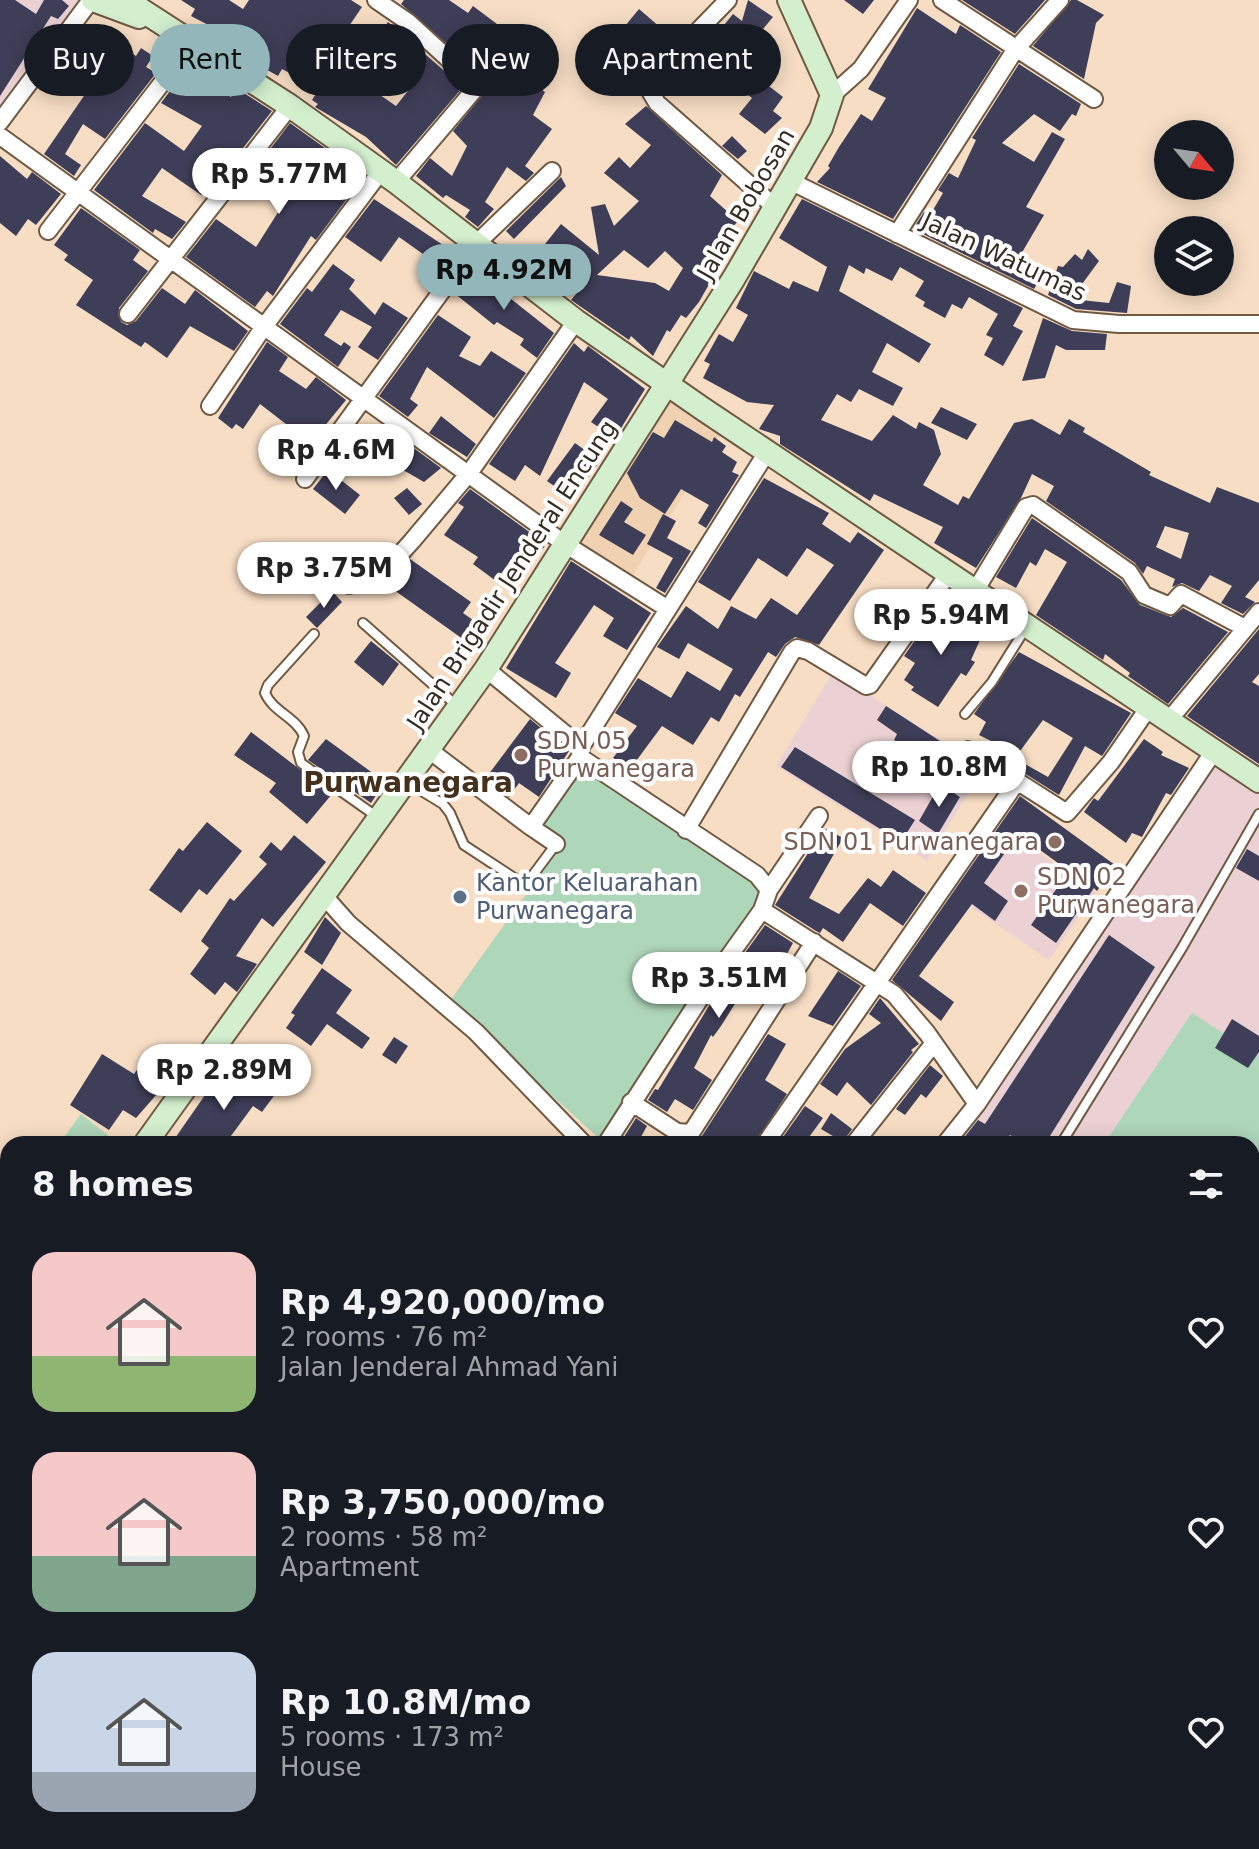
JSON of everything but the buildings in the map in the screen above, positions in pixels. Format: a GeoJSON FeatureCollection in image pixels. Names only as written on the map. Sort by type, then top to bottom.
{"type":"FeatureCollection","features":[{"type":"Feature","properties":{"kind":"street"},"geometry":{"type":"LineString","coordinates":[[0,122],[92,0],[156,22]]}},
{"type":"Feature","properties":{"kind":"street"},"geometry":{"type":"LineString","coordinates":[[126,0],[159,24]]}},
{"type":"Feature","properties":{"kind":"street"},"geometry":{"type":"LineString","coordinates":[[376,0],[408,22],[442,53]]}},
{"type":"Feature","properties":{"kind":"street"},"geometry":{"type":"LineString","coordinates":[[728,0],[660,70],[650,91],[657,103],[775,207]]}},
{"type":"Feature","properties":{"kind":"street"},"geometry":{"type":"LineString","coordinates":[[789,0],[832,95],[861,69],[909,0]]}},
{"type":"Feature","properties":{"kind":"street"},"geometry":{"type":"LineString","coordinates":[[942,0],[1094,99]]}},
{"type":"Feature","properties":{"kind":"street"},"geometry":{"type":"LineString","coordinates":[[897,234],[1015,50],[1060,0]]}},
{"type":"Feature","properties":{"kind":"street"},"geometry":{"type":"LineString","coordinates":[[270,93],[388,176],[576,321],[1259,781]]}},
{"type":"Feature","properties":{"kind":"street","name":"Jalan Bobosan"},"geometry":{"type":"LineString","coordinates":[[668,384],[827,116],[832,95]]}},
{"type":"Feature","properties":{"kind":"street"},"geometry":{"type":"LineString","coordinates":[[48,231],[80,194],[153,96]]}},
{"type":"Feature","properties":{"kind":"street"},"geometry":{"type":"LineString","coordinates":[[210,406],[263,328],[388,176],[468,96]]}},
{"type":"Feature","properties":{"kind":"street"},"geometry":{"type":"LineString","coordinates":[[128,314],[290,106]]}},
{"type":"Feature","properties":{"kind":"street"},"geometry":{"type":"LineString","coordinates":[[0,136],[263,328],[470,472],[565,544],[668,609]]}},
{"type":"Feature","properties":{"kind":"street"},"geometry":{"type":"LineString","coordinates":[[305,479],[363,395],[476,244],[552,171]]}},
{"type":"Feature","properties":{"kind":"street","name":"Jalan Watumas"},"geometry":{"type":"LineString","coordinates":[[790,181],[1073,320],[1119,324],[1259,324]]}},
{"type":"Feature","properties":{"kind":"street"},"geometry":{"type":"LineString","coordinates":[[349,585],[368,568],[393,562],[470,472],[576,321]]}},
{"type":"Feature","properties":{"kind":"street","name":"Jalan Brigadir Jenderal Encung"},"geometry":{"type":"LineString","coordinates":[[151,1136],[460,709],[668,384]]}},
{"type":"Feature","properties":{"kind":"street"},"geometry":{"type":"LineString","coordinates":[[531,827],[767,452]]}},
{"type":"Feature","properties":{"kind":"street"},"geometry":{"type":"LineString","coordinates":[[975,591],[1026,507],[1033,505],[1129,572],[1144,595],[1170,606],[1181,594],[1245,628]]}},
{"type":"Feature","properties":{"kind":"street"},"geometry":{"type":"LineString","coordinates":[[686,830],[792,652],[797,648],[808,651],[866,686],[870,685],[949,573]]}},
{"type":"Feature","properties":{"kind":"street"},"geometry":{"type":"LineString","coordinates":[[1169,720],[1259,612]]}},
{"type":"Feature","properties":{"kind":"street"},"geometry":{"type":"LineString","coordinates":[[486,669],[580,752],[686,830],[757,875],[769,890]]}},
{"type":"Feature","properties":{"kind":"street"},"geometry":{"type":"LineString","coordinates":[[968,750],[1067,813],[1111,762],[1149,707]]}},
{"type":"Feature","properties":{"kind":"street"},"geometry":{"type":"LineString","coordinates":[[429,750],[556,844]]}},
{"type":"Feature","properties":{"kind":"street"},"geometry":{"type":"LineString","coordinates":[[951,1136],[977,1104],[1214,751]]}},
{"type":"Feature","properties":{"kind":"street"},"geometry":{"type":"LineString","coordinates":[[771,1136],[1016,783]]}},
{"type":"Feature","properties":{"kind":"street"},"geometry":{"type":"LineString","coordinates":[[611,1136],[762,910],[769,890],[819,816]]}},
{"type":"Feature","properties":{"kind":"street"},"geometry":{"type":"LineString","coordinates":[[325,897],[348,923],[476,1032],[576,1136]]}},
{"type":"Feature","properties":{"kind":"street"},"geometry":{"type":"LineString","coordinates":[[762,910],[878,982],[908,1008],[977,1104]]}},
{"type":"Feature","properties":{"kind":"street"},"geometry":{"type":"LineString","coordinates":[[631,1102],[677,1132],[691,1133],[814,942]]}},
{"type":"Feature","properties":{"kind":"street"},"geometry":{"type":"LineString","coordinates":[[860,1136],[934,1043]]}},
{"type":"Feature","properties":{"kind":"lane"},"geometry":{"type":"LineString","coordinates":[[363,623],[460,709]]}},
{"type":"Feature","properties":{"kind":"lane"},"geometry":{"type":"LineString","coordinates":[[965,714],[992,682],[1028,626]]}},
{"type":"Feature","properties":{"kind":"lane"},"geometry":{"type":"LineString","coordinates":[[314,634],[265,693],[269,702],[301,728],[304,736],[298,752],[301,763],[380,819]]}},
{"type":"Feature","properties":{"kind":"lane"},"geometry":{"type":"LineString","coordinates":[[406,782],[443,804],[464,845],[522,883],[527,883],[556,844]]}},
{"type":"Feature","properties":{"kind":"lane"},"geometry":{"type":"LineString","coordinates":[[1066,1136],[1182,948],[1259,814]]}},
{"type":"Feature","properties":{"kind":"shaded area"},"geometry":{"type":"Polygon","coordinates":[[[0,0],[91,0],[72,24],[24,24],[24,85],[0,116],[0,0]]]}},
{"type":"Feature","properties":{"kind":"shaded area"},"geometry":{"type":"Polygon","coordinates":[[[668,384],[727,425],[629,581],[565,544],[668,384]]]}},
{"type":"Feature","properties":{"kind":"shaded area"},"geometry":{"type":"Polygon","coordinates":[[[833,672],[984,767],[927,861],[776,766],[833,672]]]}},
{"type":"Feature","properties":{"kind":"shaded area"},"geometry":{"type":"Polygon","coordinates":[[[1214,751],[1259,781],[1259,1136],[953,1136],[1214,751]]]}},
{"type":"Feature","properties":{"kind":"shaded area","name":"SDN 02 Purwanegara"},"geometry":{"type":"Polygon","coordinates":[[[993,821],[1096,892],[1049,960],[946,890],[993,821]]]}},
{"type":"Feature","properties":{"kind":"green space"},"geometry":{"type":"Polygon","coordinates":[[[585,764],[734,863],[764,893],[607,1136],[596,1136],[449,1002],[562,844],[541,827],[585,764]]]}},
{"type":"Feature","properties":{"kind":"green space"},"geometry":{"type":"Polygon","coordinates":[[[1192,1013],[1259,1056],[1259,1136],[1109,1136],[1192,1013]]]}},
{"type":"Feature","properties":{"kind":"green space"},"geometry":{"type":"Polygon","coordinates":[[[81,1114],[109,1136],[65,1136],[81,1114]]]}},
{"type":"Feature","properties":{"kind":"place","name":"SDN 05 Purwanegara"},"geometry":{"type":"Point","coordinates":[521,755]}},
{"type":"Feature","properties":{"kind":"place","name":"SDN 01 Purwanegara"},"geometry":{"type":"Point","coordinates":[1055,842]}},
{"type":"Feature","properties":{"kind":"place","name":"SDN 02 Purwanegara"},"geometry":{"type":"Point","coordinates":[1021,891]}},
{"type":"Feature","properties":{"kind":"place","name":"Kantor Keluarahan Purwanegara"},"geometry":{"type":"Point","coordinates":[460,897]}},
{"type":"Feature","properties":{"kind":"district","name":"Purwanegara"},"geometry":{"type":"Point","coordinates":[408,782]}}]}
